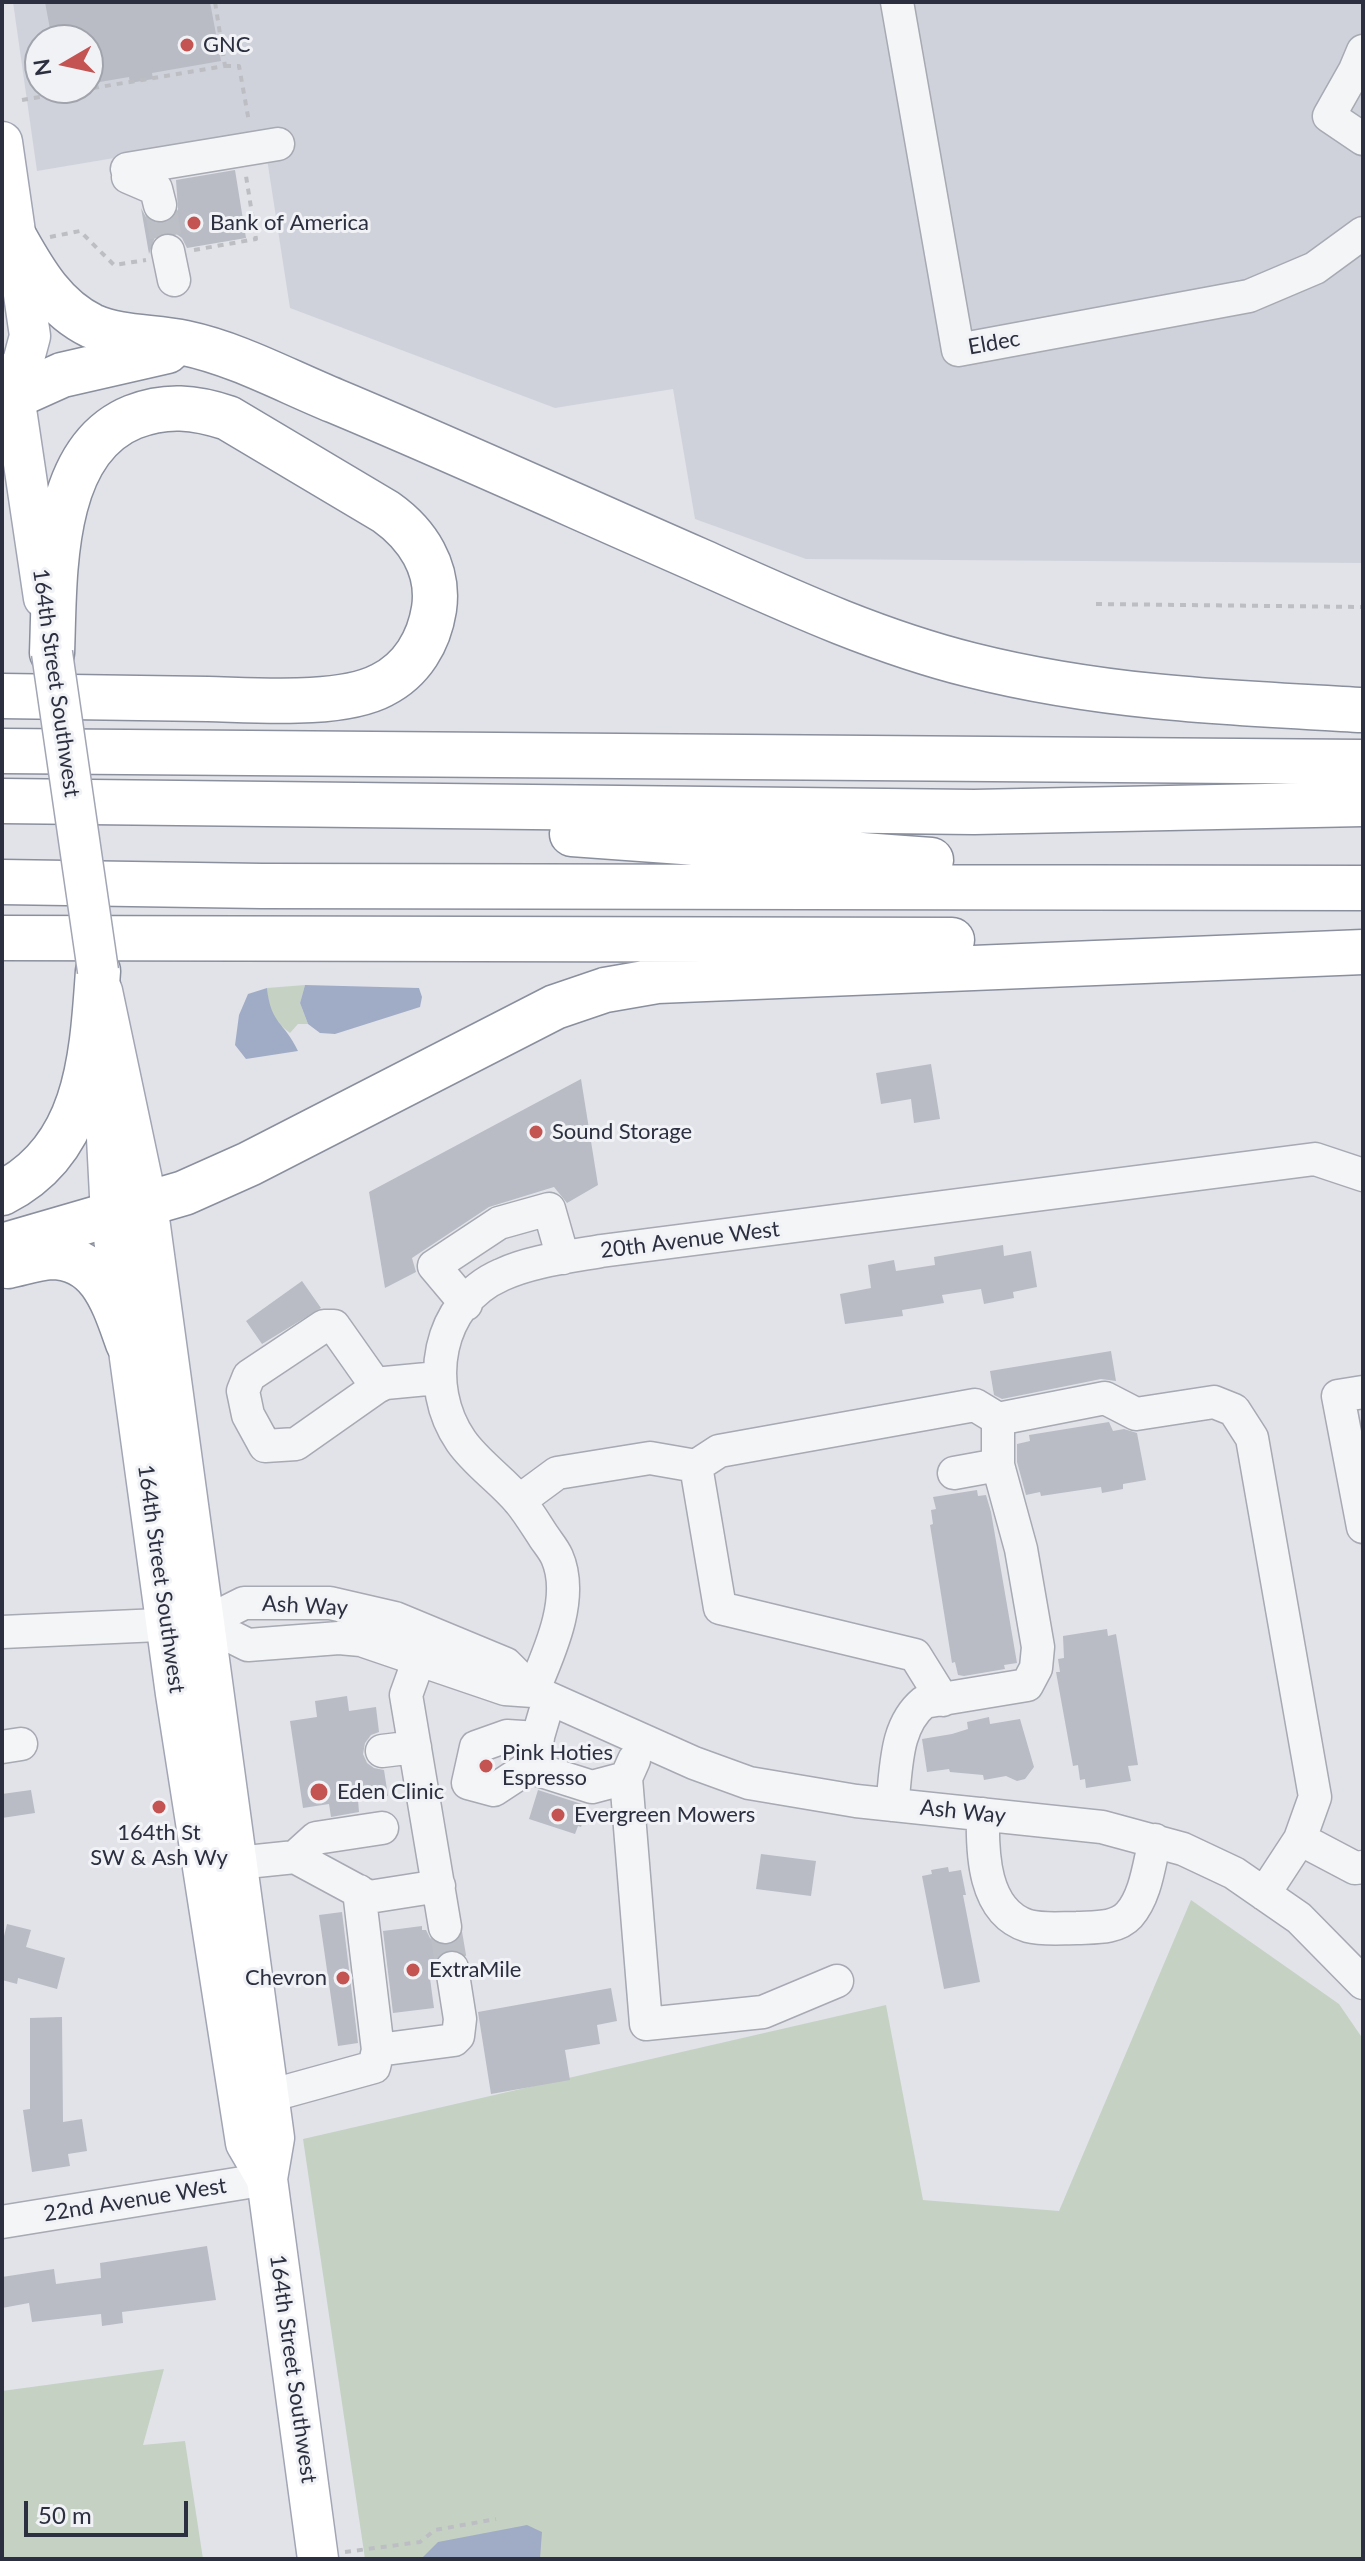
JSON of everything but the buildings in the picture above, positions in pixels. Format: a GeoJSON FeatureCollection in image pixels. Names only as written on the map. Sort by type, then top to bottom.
{"type":"FeatureCollection","features":[{"type":"Feature","properties":{"kind":"highway"},"geometry":{"type":"LineString","coordinates":[[16,240],[57,302],[93,326],[110,332],[184,342],[217,351],[816,612],[910,648],[1042,682],[1120,695],[1363,710]]}},
{"type":"Feature","properties":{"kind":"highway"},"geometry":{"type":"LineString","coordinates":[[6,391],[155,352],[180,349],[217,351]]}},
{"type":"Feature","properties":{"kind":"highway"},"geometry":{"type":"LineString","coordinates":[[2,696],[271,700],[361,694],[398,675],[425,643],[435,600],[433,578],[417,539],[386,512],[228,418],[201,409],[160,409],[127,420],[103,436],[87,455],[69,491],[61,526],[55,583],[52,653]]}},
{"type":"Feature","properties":{"kind":"highway"},"geometry":{"type":"LineString","coordinates":[[2,751],[1363,762]]}},
{"type":"Feature","properties":{"kind":"highway"},"geometry":{"type":"LineString","coordinates":[[2,801],[974,812],[1363,804]]}},
{"type":"Feature","properties":{"kind":"highway"},"geometry":{"type":"LineString","coordinates":[[2,821],[546,832],[1306,886]]}},
{"type":"Feature","properties":{"kind":"highway"},"geometry":{"type":"LineString","coordinates":[[2,882],[262,886],[1363,888]]}},
{"type":"Feature","properties":{"kind":"highway"},"geometry":{"type":"LineString","coordinates":[[2,938],[816,939],[1363,946]]}},
{"type":"Feature","properties":{"kind":"highway"},"geometry":{"type":"LineString","coordinates":[[2,1246],[184,1193],[249,1164],[555,1007],[605,990],[657,981],[1363,952]]}},
{"type":"Feature","properties":{"kind":"highway"},"geometry":{"type":"LineString","coordinates":[[2,1193],[21,1184],[40,1169],[57,1149],[71,1124],[87,1069],[98,971]]}},
{"type":"Feature","properties":{"kind":"highway"},"geometry":{"type":"LineString","coordinates":[[2,1267],[48,1257],[62,1258],[83,1266],[97,1276],[111,1296],[128,1343]]}},
{"type":"Feature","properties":{"kind":"main road","name":"164th Street Southwest"},"geometry":{"type":"LineString","coordinates":[[2,142],[30,336],[6,391],[52,653],[98,971],[185,1624],[246,2143],[267,2179]]}},
{"type":"Feature","properties":{"kind":"main road","name":"164th Street Southwest"},"geometry":{"type":"LineString","coordinates":[[129,1210],[128,1343],[237,1863],[274,2138],[267,2179],[318,2558]]}},
{"type":"Feature","properties":{"kind":"street","name":"Eldec"},"geometry":{"type":"LineString","coordinates":[[897,2],[958,350],[1249,296],[1315,268],[1363,233]]}},
{"type":"Feature","properties":{"kind":"street"},"geometry":{"type":"LineString","coordinates":[[1363,51],[1329,116],[1363,139]]}},
{"type":"Feature","properties":{"kind":"street"},"geometry":{"type":"LineString","coordinates":[[160,205],[156,189],[127,173],[278,144]]}},
{"type":"Feature","properties":{"kind":"street","name":"20th Avenue West"},"geometry":{"type":"LineString","coordinates":[[626,1778],[592,1787],[533,1752],[541,1695],[564,1597],[558,1558],[519,1501],[461,1441],[444,1409],[438,1378],[440,1350],[457,1315],[476,1289],[501,1274],[563,1258],[1315,1159],[1363,1175]]}},
{"type":"Feature","properties":{"kind":"street"},"geometry":{"type":"LineString","coordinates":[[466,1304],[434,1266],[499,1223],[549,1209],[563,1258]]}},
{"type":"Feature","properties":{"kind":"street"},"geometry":{"type":"LineString","coordinates":[[377,1387],[385,1383],[438,1378]]}},
{"type":"Feature","properties":{"kind":"street"},"geometry":{"type":"LineString","coordinates":[[1363,1392],[1338,1396],[1363,1527]]}},
{"type":"Feature","properties":{"kind":"street"},"geometry":{"type":"LineString","coordinates":[[519,1501],[557,1473],[650,1458],[696,1466],[719,1451],[975,1405],[998,1419],[1105,1398],[1136,1414],[1214,1402],[1234,1410],[1252,1438],[1315,1797],[1300,1839],[1264,1894]]}},
{"type":"Feature","properties":{"kind":"street"},"geometry":{"type":"LineString","coordinates":[[892,1805],[902,1731],[913,1712],[924,1702],[1027,1685],[1036,1668],[1038,1647],[1021,1549],[998,1465],[998,1419]]}},
{"type":"Feature","properties":{"kind":"street"},"geometry":{"type":"LineString","coordinates":[[954,1473],[998,1465]]}},
{"type":"Feature","properties":{"kind":"street"},"geometry":{"type":"LineString","coordinates":[[696,1466],[720,1608],[915,1655],[943,1700]]}},
{"type":"Feature","properties":{"kind":"street","name":"Ash Way"},"geometry":{"type":"LineString","coordinates":[[2,1632],[185,1624],[244,1603],[330,1603],[395,1618],[506,1664],[541,1695]]}},
{"type":"Feature","properties":{"kind":"street","name":"Ash Way"},"geometry":{"type":"LineString","coordinates":[[185,1624],[248,1645],[339,1638],[361,1640],[505,1689],[541,1695],[694,1763],[749,1783],[892,1805],[1102,1827],[1155,1840],[1183,1849],[1234,1873],[1299,1918],[1363,1983]]}},
{"type":"Feature","properties":{"kind":"street"},"geometry":{"type":"LineString","coordinates":[[419,1659],[406,1695],[445,1927]]}},
{"type":"Feature","properties":{"kind":"street"},"geometry":{"type":"LineString","coordinates":[[643,1741],[626,1778],[646,2024],[763,2012],[837,1981]]}},
{"type":"Feature","properties":{"kind":"street"},"geometry":{"type":"LineString","coordinates":[[382,1751],[415,1747]]}},
{"type":"Feature","properties":{"kind":"street"},"geometry":{"type":"LineString","coordinates":[[983,1814],[982,1852],[989,1884],[1014,1920],[1030,1926],[1100,1927],[1118,1923],[1129,1915],[1140,1899],[1155,1840]]}},
{"type":"Feature","properties":{"kind":"street"},"geometry":{"type":"LineString","coordinates":[[295,1857],[316,1838],[382,1828]]}},
{"type":"Feature","properties":{"kind":"street"},"geometry":{"type":"LineString","coordinates":[[1300,1839],[1355,1868],[1363,1867]]}},
{"type":"Feature","properties":{"kind":"street"},"geometry":{"type":"LineString","coordinates":[[237,1863],[295,1857],[369,1897],[439,1886]]}},
{"type":"Feature","properties":{"kind":"street"},"geometry":{"type":"LineString","coordinates":[[269,2096],[374,2067],[378,2050],[359,1891]]}},
{"type":"Feature","properties":{"kind":"street"},"geometry":{"type":"LineString","coordinates":[[378,2050],[454,2040],[458,2036],[460,2019],[452,1968]]}},
{"type":"Feature","properties":{"kind":"street","name":"22nd Avenue West"},"geometry":{"type":"LineString","coordinates":[[2,2220],[267,2179]]}},
{"type":"Feature","properties":{"kind":"path"},"geometry":{"type":"LineString","coordinates":[[22,100],[225,66],[215,2]]}},
{"type":"Feature","properties":{"kind":"path"},"geometry":{"type":"LineString","coordinates":[[1096,604],[1363,607]]}},
{"type":"Feature","properties":{"kind":"path"},"geometry":{"type":"LineString","coordinates":[[318,2558],[420,2542],[435,2530],[496,2519]]}},
{"type":"Feature","properties":{"kind":"shaded area"},"geometry":{"type":"Polygon","coordinates":[[[13,2],[1363,2],[1363,563],[806,559],[695,519],[673,389],[555,408],[290,308],[263,133],[37,171],[27,104],[104,104],[104,24],[24,24],[24,79],[13,2]]]}},
{"type":"Feature","properties":{"kind":"green space"},"geometry":{"type":"Polygon","coordinates":[[[305,985],[300,1003],[308,1024],[298,1024],[290,1033],[273,1014],[267,988],[305,985]]]}},
{"type":"Feature","properties":{"kind":"green space"},"geometry":{"type":"Polygon","coordinates":[[[1191,1900],[1339,2004],[1363,2039],[1363,2559],[365,2559],[303,2139],[886,2005],[923,2200],[1059,2211],[1191,1900]]]}},
{"type":"Feature","properties":{"kind":"green space"},"geometry":{"type":"Polygon","coordinates":[[[164,2369],[143,2445],[185,2441],[203,2559],[2,2559],[2,2391],[164,2369]]]}},
{"type":"Feature","properties":{"kind":"water"},"geometry":{"type":"Polygon","coordinates":[[[305,985],[419,988],[422,997],[420,1007],[335,1034],[320,1033],[308,1024],[300,1003],[305,985]]]}},
{"type":"Feature","properties":{"kind":"water"},"geometry":{"type":"Polygon","coordinates":[[[267,988],[275,1016],[298,1051],[246,1059],[235,1045],[239,1015],[248,994],[267,988]]]}},
{"type":"Feature","properties":{"kind":"water"},"geometry":{"type":"Polygon","coordinates":[[[527,2525],[542,2532],[540,2559],[422,2558],[438,2542],[527,2525]]]}},
{"type":"Feature","properties":{"kind":"tunnel"},"geometry":{"type":"LineString","coordinates":[[160,205],[168,251]]}},
{"type":"Feature","properties":{"kind":"tunnel"},"geometry":{"type":"LineString","coordinates":[[445,1927],[452,1968]]}},
{"type":"Feature","properties":{"kind":"place","name":"GNC"},"geometry":{"type":"Point","coordinates":[187,45]}},
{"type":"Feature","properties":{"kind":"place","name":"Bank of America"},"geometry":{"type":"Point","coordinates":[194,223]}},
{"type":"Feature","properties":{"kind":"place","name":"Sound Storage"},"geometry":{"type":"Point","coordinates":[536,1132]}},
{"type":"Feature","properties":{"kind":"place","name":"Pink Hoties Espresso"},"geometry":{"type":"Point","coordinates":[486,1766]}},
{"type":"Feature","properties":{"kind":"place","name":"Eden Clinic"},"geometry":{"type":"Point","coordinates":[319,1792]}},
{"type":"Feature","properties":{"kind":"place","name":"164th St SW & Ash Wy"},"geometry":{"type":"Point","coordinates":[159,1807]}},
{"type":"Feature","properties":{"kind":"place","name":"Evergreen Mowers"},"geometry":{"type":"Point","coordinates":[558,1815]}},
{"type":"Feature","properties":{"kind":"place","name":"ExtraMile"},"geometry":{"type":"Point","coordinates":[413,1970]}},
{"type":"Feature","properties":{"kind":"place","name":"Chevron"},"geometry":{"type":"Point","coordinates":[343,1978]}}]}
